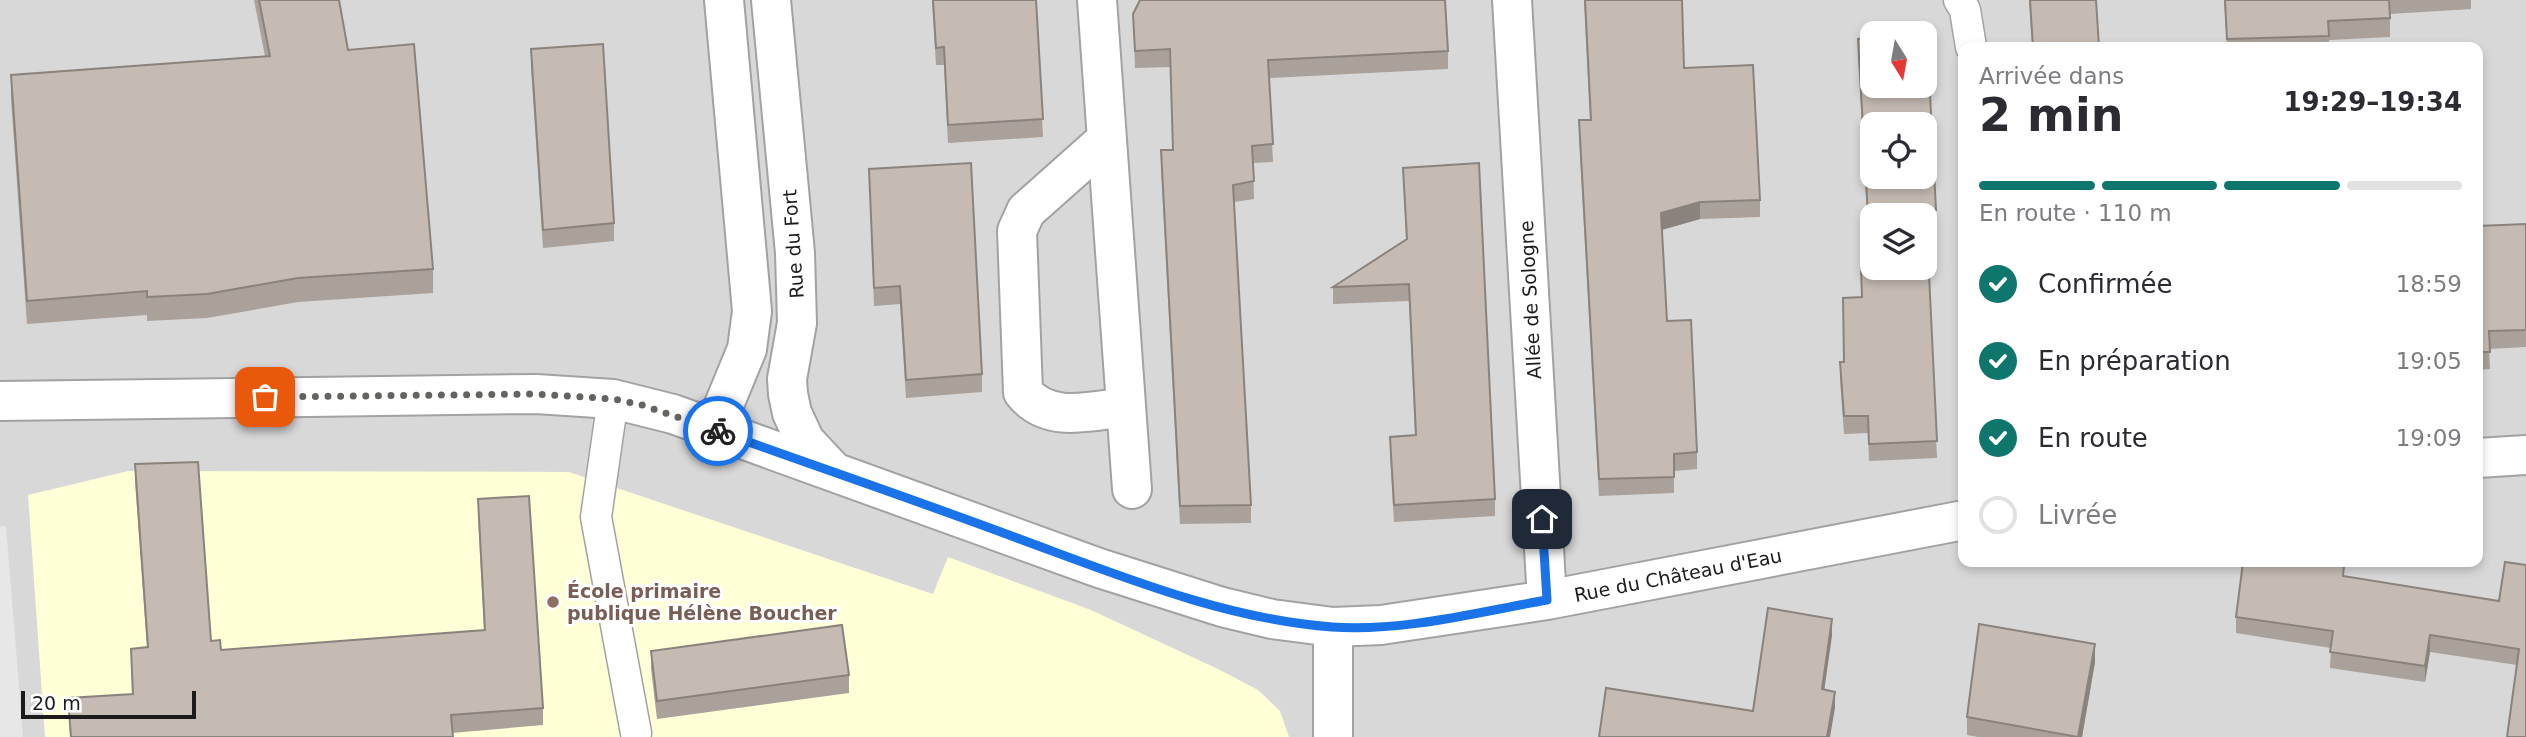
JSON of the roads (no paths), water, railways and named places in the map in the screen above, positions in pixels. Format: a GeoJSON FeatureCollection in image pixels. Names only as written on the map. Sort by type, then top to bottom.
{"type":"FeatureCollection","features":[{"type":"Feature","properties":{"kind":"street"},"geometry":{"type":"LineString","coordinates":[[714,429],[747,349],[752,311],[724,0]]}},
{"type":"Feature","properties":{"kind":"street","name":"Rue du Fort"},"geometry":{"type":"LineString","coordinates":[[771,0],[796,253],[797,323],[787,379],[788,394],[792,413],[805,441],[835,473]]}},
{"type":"Feature","properties":{"kind":"street"},"geometry":{"type":"LineString","coordinates":[[1097,0],[1132,489]]}},
{"type":"Feature","properties":{"kind":"street","name":"Allée de Sologne"},"geometry":{"type":"LineString","coordinates":[[1512,0],[1547,600]]}},
{"type":"Feature","properties":{"kind":"street"},"geometry":{"type":"LineString","coordinates":[[1107,139],[1026,211],[1017,231],[1023,392],[1043,410],[1067,414],[1126,407]]}},
{"type":"Feature","properties":{"kind":"street","name":"Rue du Château d'Eau"},"geometry":{"type":"LineString","coordinates":[[0,401],[523,394],[614,399],[642,405],[714,429],[1099,568],[1222,607],[1272,619],[1333,627],[1404,623],[1547,600],[1958,521]]}},
{"type":"Feature","properties":{"kind":"street"},"geometry":{"type":"LineString","coordinates":[[2483,458],[2526,454]]}},
{"type":"Feature","properties":{"kind":"street"},"geometry":{"type":"LineString","coordinates":[[1333,627],[1333,737]]}},
{"type":"Feature","properties":{"kind":"lane"},"geometry":{"type":"LineString","coordinates":[[1959,0],[1965,10],[1970,42]]}},
{"type":"Feature","properties":{"kind":"lane"},"geometry":{"type":"LineString","coordinates":[[614,399],[596,517],[636,733]]}},
{"type":"Feature","properties":{"kind":"place","name":"École primaire publique Hélène Boucher"},"geometry":{"type":"Point","coordinates":[553,602]}}]}
